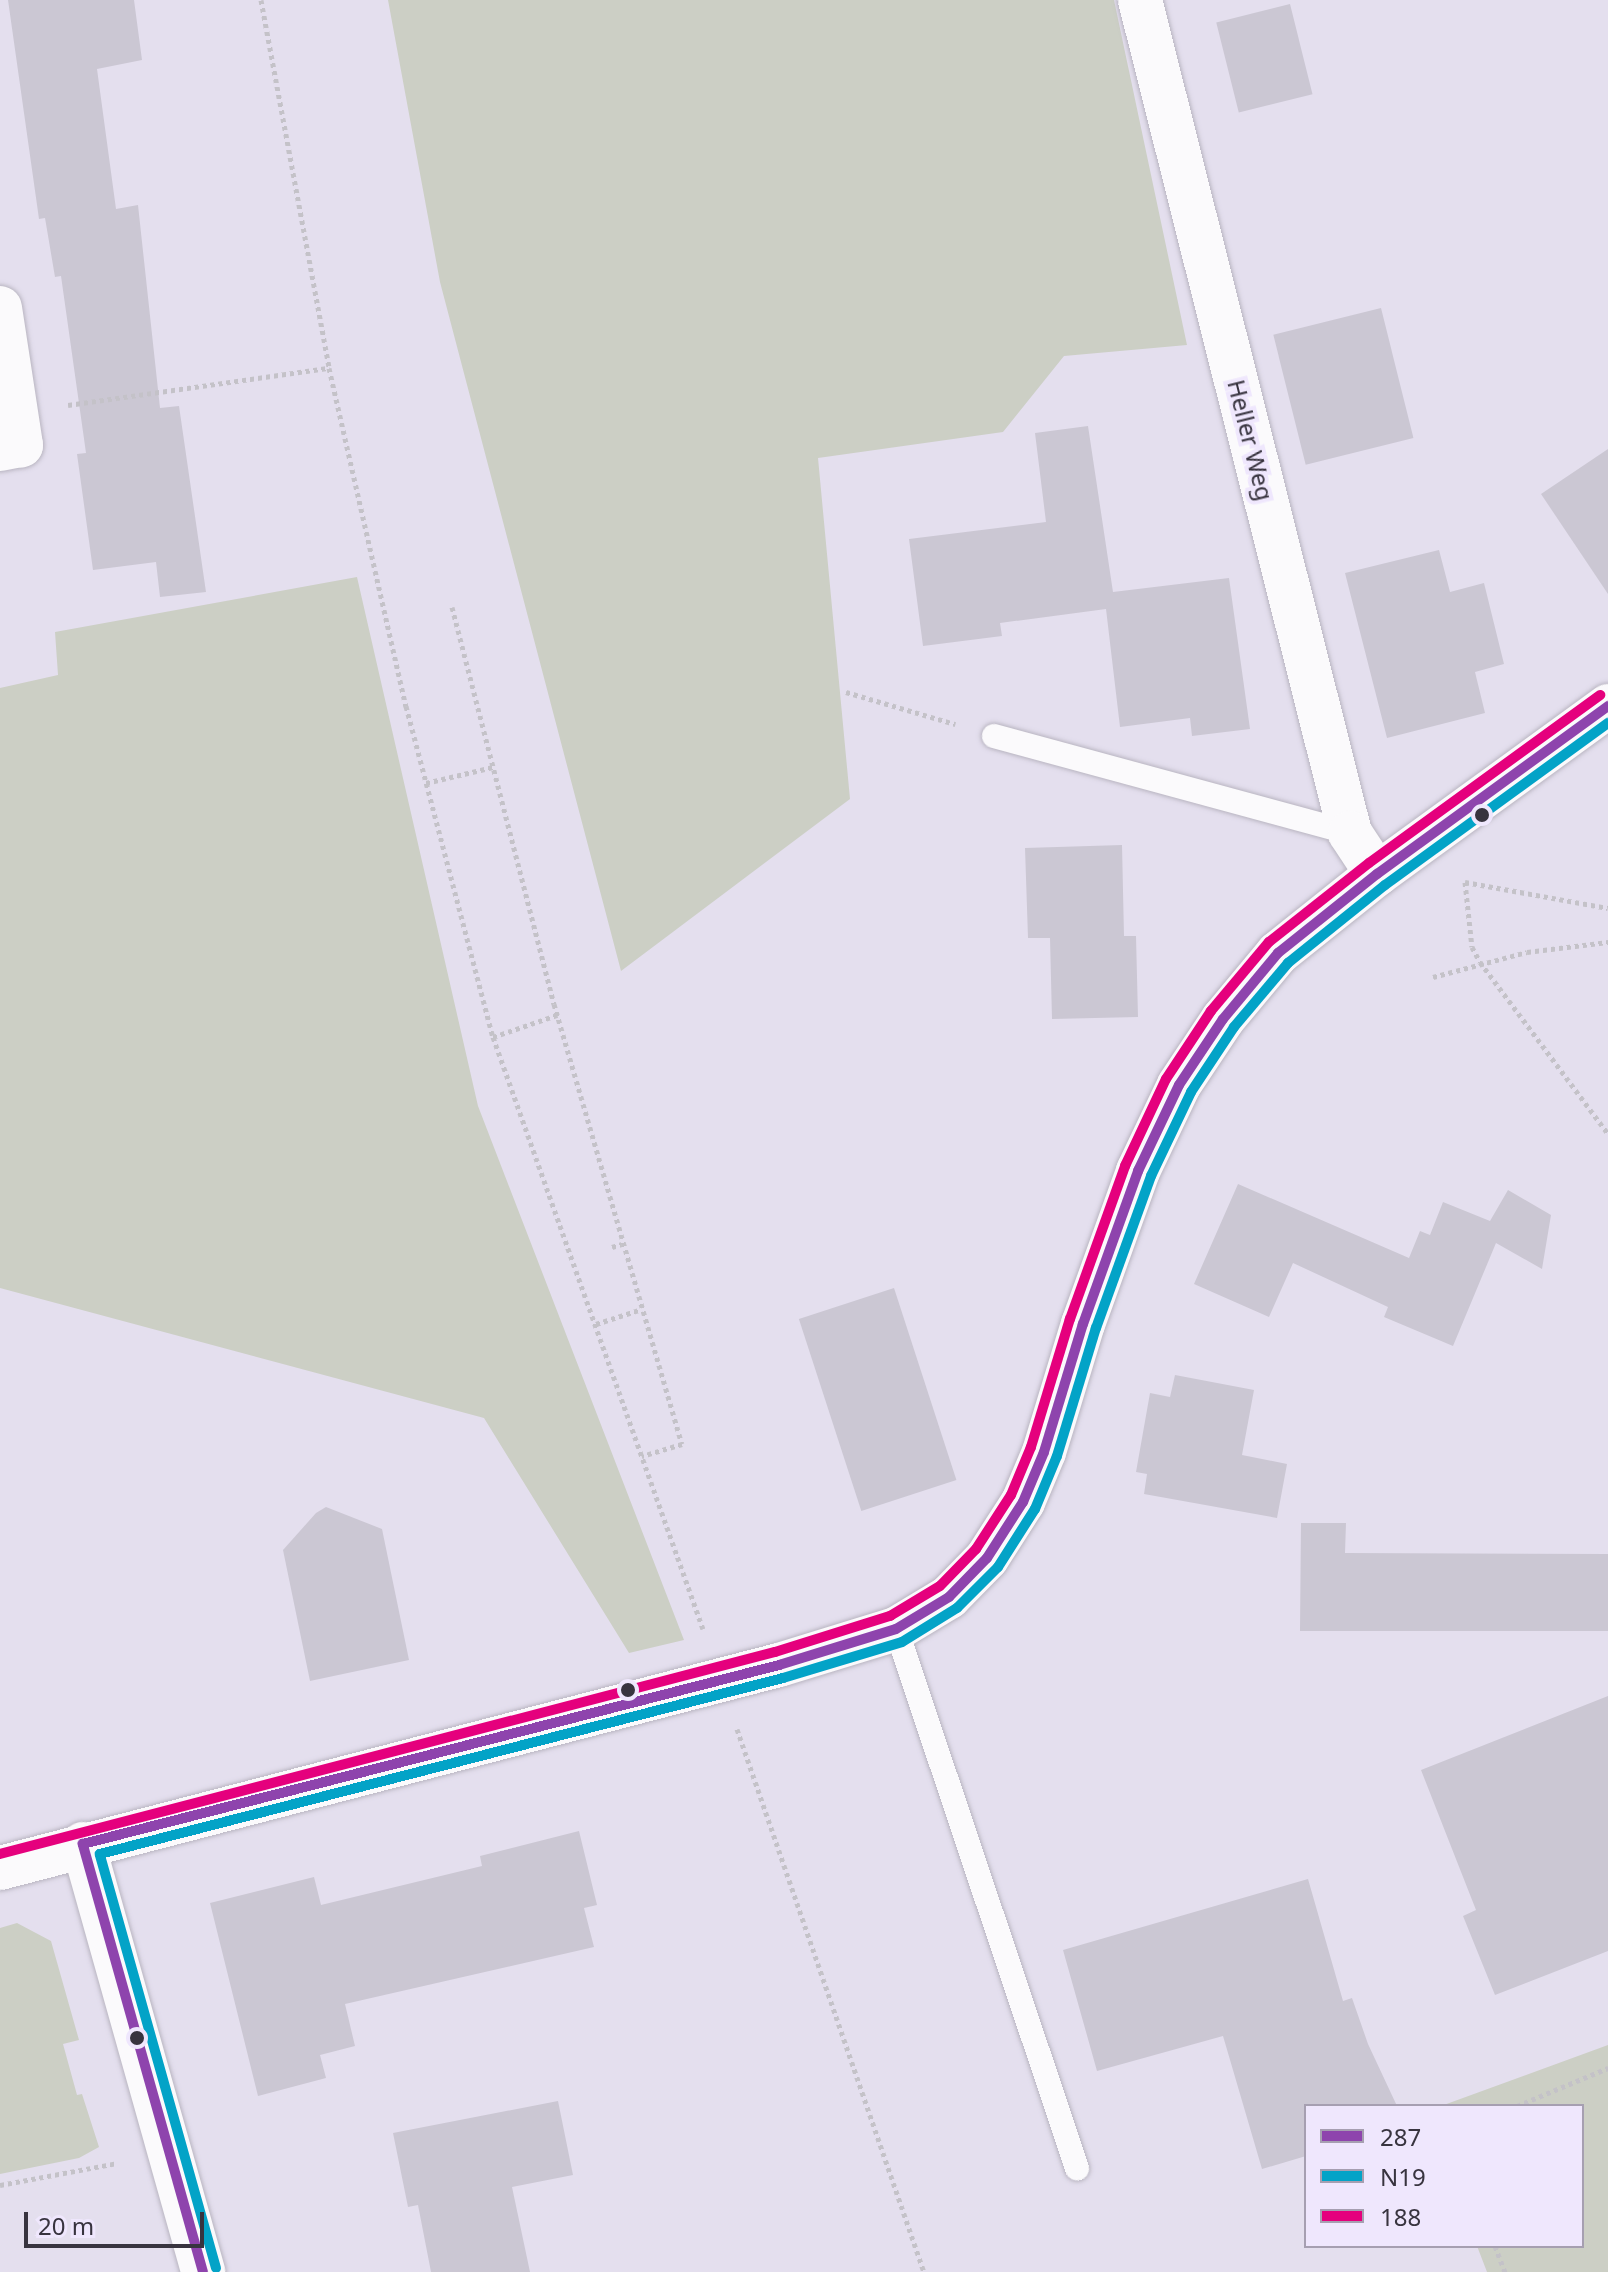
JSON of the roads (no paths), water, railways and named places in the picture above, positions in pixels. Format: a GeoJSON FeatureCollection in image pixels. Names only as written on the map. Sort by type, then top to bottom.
{"type":"FeatureCollection","features":[{"type":"Feature","properties":{"kind":"street","name":"Heller Weg"},"geometry":{"type":"LineString","coordinates":[[1140,0],[1350,833],[1377,874]]}},
{"type":"Feature","properties":{"kind":"street"},"geometry":{"type":"LineString","coordinates":[[0,308],[8,431]]}},
{"type":"Feature","properties":{"kind":"street"},"geometry":{"type":"LineString","coordinates":[[0,1868],[779,1665],[896,1629],[949,1597],[987,1558],[1023,1502],[1044,1452],[1083,1324],[1138,1171],[1179,1085],[1223,1019],[1278,953],[1377,874],[1608,706]]}},
{"type":"Feature","properties":{"kind":"street"},"geometry":{"type":"LineString","coordinates":[[83,1844],[203,2272]]}},
{"type":"Feature","properties":{"kind":"lane"},"geometry":{"type":"LineString","coordinates":[[994,736],[1350,833]]}},
{"type":"Feature","properties":{"kind":"lane"},"geometry":{"type":"LineString","coordinates":[[896,1629],[1077,2168]]}}]}
